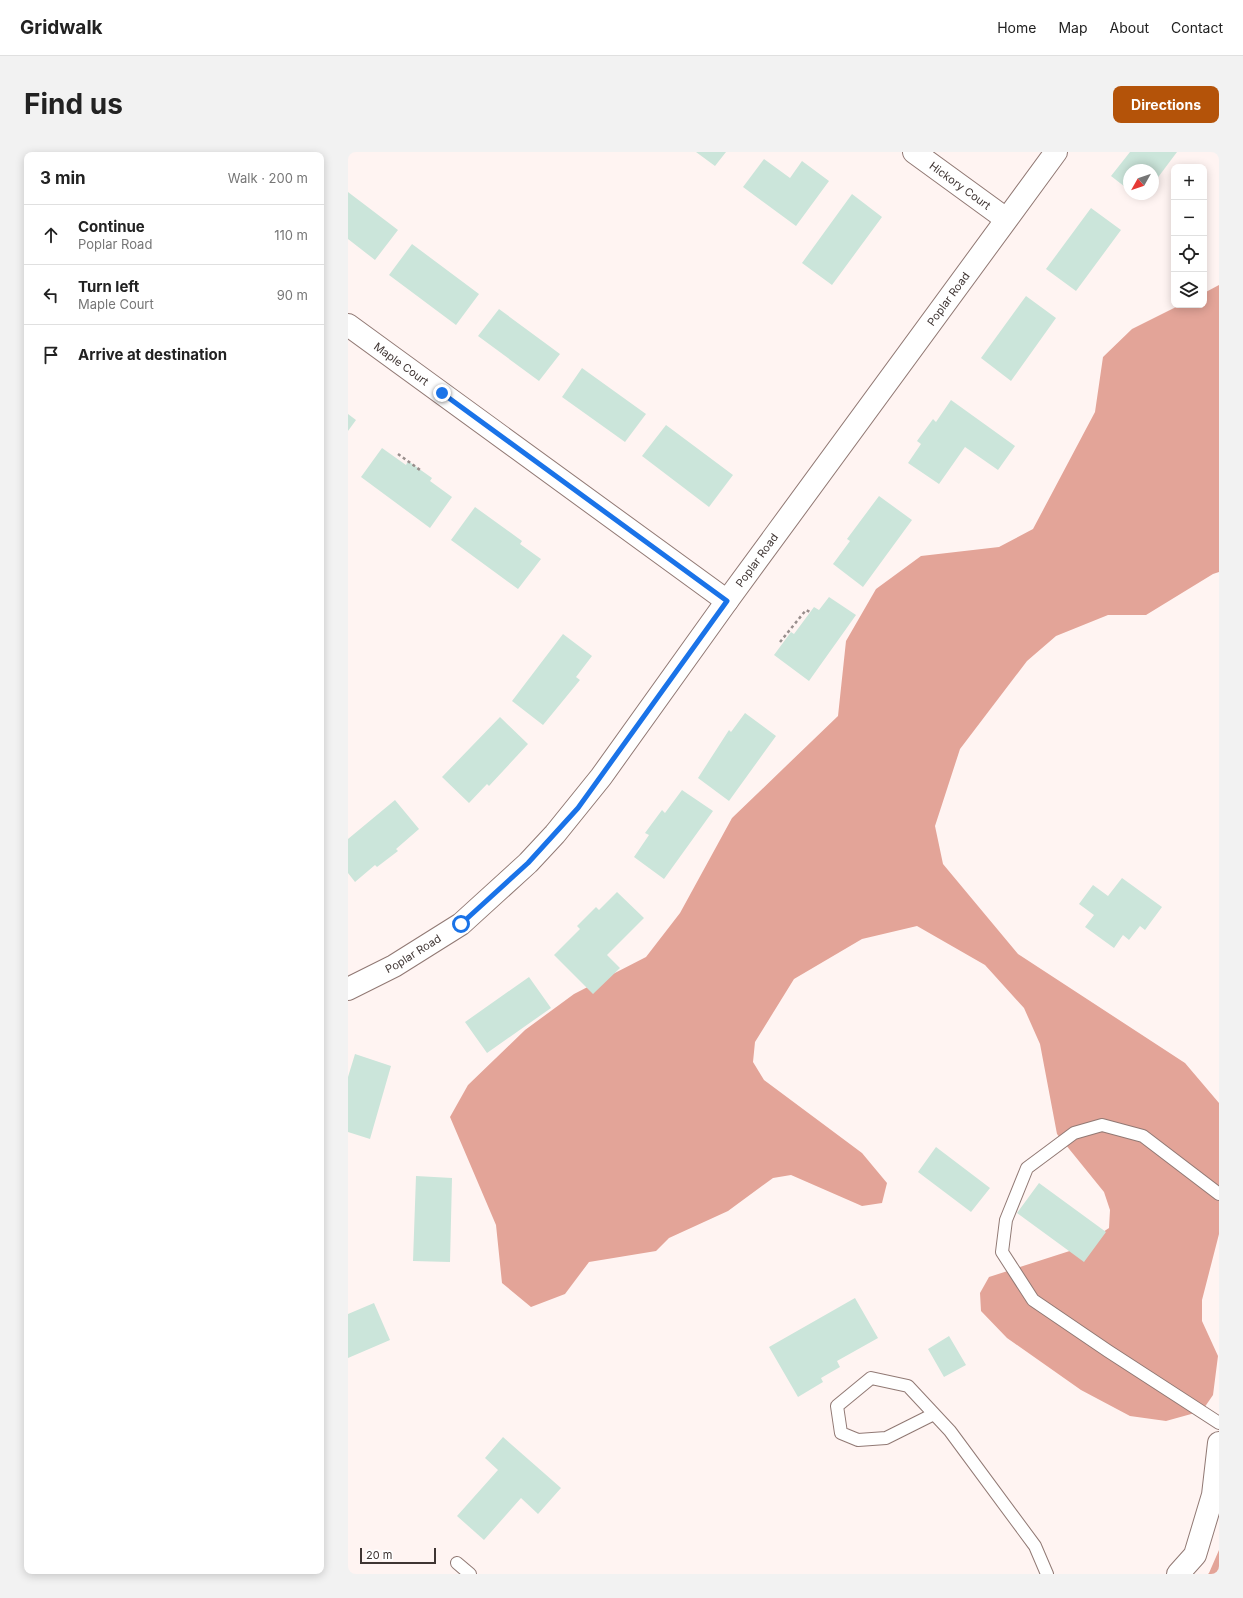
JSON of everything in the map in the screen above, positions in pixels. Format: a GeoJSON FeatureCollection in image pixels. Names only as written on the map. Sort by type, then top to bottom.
{"type":"FeatureCollection","features":[{"type":"Feature","properties":{"kind":"street","name":"Hickory Court"},"geometry":{"type":"LineString","coordinates":[[914,152],[1006,219]]}},
{"type":"Feature","properties":{"kind":"street","name":"Poplar Road"},"geometry":{"type":"LineString","coordinates":[[348,989],[394,966],[461,924],[528,863],[578,808],[727,601],[1056,152]]}},
{"type":"Feature","properties":{"kind":"street","name":"Maple Court"},"geometry":{"type":"LineString","coordinates":[[348,325],[727,601]]}},
{"type":"Feature","properties":{"kind":"street"},"geometry":{"type":"LineString","coordinates":[[1178,1574],[1196,1555],[1213,1495],[1219,1443]]}},
{"type":"Feature","properties":{"kind":"lane"},"geometry":{"type":"LineString","coordinates":[[1219,1194],[1143,1136],[1102,1124],[1074,1133],[1027,1168],[1006,1220],[1002,1252],[1033,1300],[1108,1351],[1219,1422]]}},
{"type":"Feature","properties":{"kind":"lane"},"geometry":{"type":"LineString","coordinates":[[934,1414],[886,1438],[858,1440],[841,1434],[837,1406],[871,1378],[908,1386],[950,1431],[1034,1546],[1047,1574]]}},
{"type":"Feature","properties":{"kind":"lane"},"geometry":{"type":"LineString","coordinates":[[457,1563],[470,1574]]}},
{"type":"Feature","properties":{"kind":"path"},"geometry":{"type":"LineString","coordinates":[[398,454],[420,470]]}},
{"type":"Feature","properties":{"kind":"path"},"geometry":{"type":"LineString","coordinates":[[780,642],[806,610],[810,612]]}},
{"type":"Feature","properties":{"kind":"shaded area"},"geometry":{"type":"Polygon","coordinates":[[[1219,285],[1219,572],[1213,574],[1146,615],[1108,615],[1056,636],[1027,661],[960,749],[935,826],[943,864],[1018,954],[1185,1063],[1219,1103],[1219,1234],[1202,1300],[1202,1321],[1218,1356],[1213,1395],[1202,1411],[1166,1421],[1130,1416],[1081,1390],[1007,1338],[981,1311],[980,1293],[989,1277],[1079,1248],[1109,1228],[1110,1210],[1104,1192],[1057,1134],[1040,1044],[1024,1008],[985,965],[917,926],[862,939],[794,979],[755,1042],[753,1062],[764,1080],[862,1153],[887,1183],[882,1203],[862,1206],[791,1175],[773,1178],[728,1211],[669,1238],[656,1251],[589,1262],[565,1294],[531,1307],[502,1283],[496,1225],[450,1117],[468,1085],[525,1030],[574,994],[646,957],[680,913],[732,818],[838,716],[846,641],[876,589],[921,556],[999,547],[1033,529],[1095,412],[1103,357],[1132,329],[1174,308],[1207,308],[1207,291],[1219,285]]]}},
{"type":"Feature","properties":{"kind":"shaded area"},"geometry":{"type":"Polygon","coordinates":[[[1219,1550],[1219,1574],[1208,1574],[1209,1573],[1219,1550]]]}},
{"type":"Feature","properties":{"kind":"building"},"geometry":{"type":"Polygon","coordinates":[[[696,152],[726,152],[715,166],[696,152]]]}},
{"type":"Feature","properties":{"kind":"building"},"geometry":{"type":"Polygon","coordinates":[[[1130,152],[1177,152],[1159,176],[1159,164],[1123,164],[1123,185],[1111,176],[1130,152]]]}},
{"type":"Feature","properties":{"kind":"building"},"geometry":{"type":"Polygon","coordinates":[[[764,159],[790,178],[802,161],[829,181],[796,226],[743,187],[764,159]]]}},
{"type":"Feature","properties":{"kind":"building"},"geometry":{"type":"Polygon","coordinates":[[[348,192],[398,230],[375,260],[348,239],[348,192]]]}},
{"type":"Feature","properties":{"kind":"building"},"geometry":{"type":"Polygon","coordinates":[[[852,194],[882,217],[832,285],[802,263],[852,194]]]}},
{"type":"Feature","properties":{"kind":"building"},"geometry":{"type":"Polygon","coordinates":[[[1091,208],[1121,230],[1076,291],[1046,269],[1091,208]]]}},
{"type":"Feature","properties":{"kind":"building"},"geometry":{"type":"Polygon","coordinates":[[[412,244],[479,294],[456,325],[389,275],[412,244]]]}},
{"type":"Feature","properties":{"kind":"building"},"geometry":{"type":"Polygon","coordinates":[[[1026,296],[1056,318],[1011,381],[981,358],[1026,296]]]}},
{"type":"Feature","properties":{"kind":"building"},"geometry":{"type":"Polygon","coordinates":[[[499,309],[560,354],[539,381],[478,336],[499,309]]]}},
{"type":"Feature","properties":{"kind":"building"},"geometry":{"type":"Polygon","coordinates":[[[582,368],[646,414],[625,442],[562,397],[582,368]]]}},
{"type":"Feature","properties":{"kind":"building"},"geometry":{"type":"Polygon","coordinates":[[[951,400],[1015,446],[998,470],[965,447],[939,484],[908,463],[921,444],[917,441],[933,419],[936,422],[951,400]]]}},
{"type":"Feature","properties":{"kind":"building"},"geometry":{"type":"Polygon","coordinates":[[[348,414],[356,420],[348,431],[348,414]]]}},
{"type":"Feature","properties":{"kind":"building"},"geometry":{"type":"Polygon","coordinates":[[[666,425],[733,475],[709,507],[642,456],[666,425]]]}},
{"type":"Feature","properties":{"kind":"building"},"geometry":{"type":"Polygon","coordinates":[[[382,448],[406,465],[408,461],[432,478],[430,481],[452,497],[430,528],[361,477],[382,448]]]}},
{"type":"Feature","properties":{"kind":"building"},"geometry":{"type":"Polygon","coordinates":[[[879,496],[912,520],[863,587],[833,564],[850,541],[847,539],[879,496]]]}},
{"type":"Feature","properties":{"kind":"building"},"geometry":{"type":"Polygon","coordinates":[[[475,507],[522,541],[520,544],[541,559],[518,589],[451,540],[475,507]]]}},
{"type":"Feature","properties":{"kind":"building"},"geometry":{"type":"Polygon","coordinates":[[[829,597],[856,615],[809,681],[774,655],[791,632],[794,634],[814,607],[819,610],[829,597]]]}},
{"type":"Feature","properties":{"kind":"building"},"geometry":{"type":"Polygon","coordinates":[[[563,634],[592,656],[576,677],[580,680],[543,725],[512,701],[563,634]]]}},
{"type":"Feature","properties":{"kind":"building"},"geometry":{"type":"Polygon","coordinates":[[[745,713],[776,736],[729,801],[698,778],[729,730],[731,732],[745,713]]]}},
{"type":"Feature","properties":{"kind":"building"},"geometry":{"type":"Polygon","coordinates":[[[500,717],[528,744],[489,786],[487,784],[469,803],[442,777],[500,717]]]}},
{"type":"Feature","properties":{"kind":"building"},"geometry":{"type":"Polygon","coordinates":[[[682,790],[713,811],[664,879],[634,857],[649,835],[645,833],[662,810],[665,813],[682,790]]]}},
{"type":"Feature","properties":{"kind":"building"},"geometry":{"type":"Polygon","coordinates":[[[395,800],[419,829],[396,849],[398,851],[377,867],[375,865],[355,882],[348,873],[348,839],[395,800]]]}},
{"type":"Feature","properties":{"kind":"building"},"geometry":{"type":"Polygon","coordinates":[[[1122,878],[1162,907],[1145,930],[1140,926],[1129,940],[1123,935],[1114,948],[1085,927],[1094,915],[1079,904],[1093,885],[1108,896],[1122,878]]]}},
{"type":"Feature","properties":{"kind":"building"},"geometry":{"type":"Polygon","coordinates":[[[617,892],[644,918],[607,955],[620,968],[593,994],[554,955],[580,929],[577,926],[596,907],[599,910],[617,892]]]}},
{"type":"Feature","properties":{"kind":"building"},"geometry":{"type":"Polygon","coordinates":[[[529,977],[551,1008],[487,1053],[465,1022],[529,977]]]}},
{"type":"Feature","properties":{"kind":"building"},"geometry":{"type":"Polygon","coordinates":[[[355,1054],[391,1066],[370,1139],[348,1132],[348,1077],[355,1054]]]}},
{"type":"Feature","properties":{"kind":"building"},"geometry":{"type":"Polygon","coordinates":[[[936,1147],[990,1188],[971,1212],[918,1172],[936,1147]]]}},
{"type":"Feature","properties":{"kind":"building"},"geometry":{"type":"Polygon","coordinates":[[[416,1176],[452,1178],[450,1262],[413,1261],[416,1176]]]}},
{"type":"Feature","properties":{"kind":"building"},"geometry":{"type":"Polygon","coordinates":[[[1039,1183],[1106,1232],[1084,1262],[1017,1213],[1039,1183]]]}},
{"type":"Feature","properties":{"kind":"building"},"geometry":{"type":"Polygon","coordinates":[[[855,1298],[878,1338],[837,1361],[840,1367],[821,1378],[823,1382],[798,1397],[769,1347],[855,1298]]]}},
{"type":"Feature","properties":{"kind":"building"},"geometry":{"type":"Polygon","coordinates":[[[374,1303],[390,1340],[348,1358],[348,1314],[374,1303]]]}},
{"type":"Feature","properties":{"kind":"building"},"geometry":{"type":"Polygon","coordinates":[[[949,1336],[966,1365],[944,1377],[928,1349],[949,1336]]]}},
{"type":"Feature","properties":{"kind":"building"},"geometry":{"type":"Polygon","coordinates":[[[503,1437],[561,1488],[538,1514],[521,1498],[484,1540],[457,1516],[498,1470],[485,1458],[503,1437]]]}},
{"type":"Feature","properties":{"kind":"route"},"geometry":{"type":"LineString","coordinates":[[442,393],[727,601],[578,808],[528,863],[461,924]]}}]}
